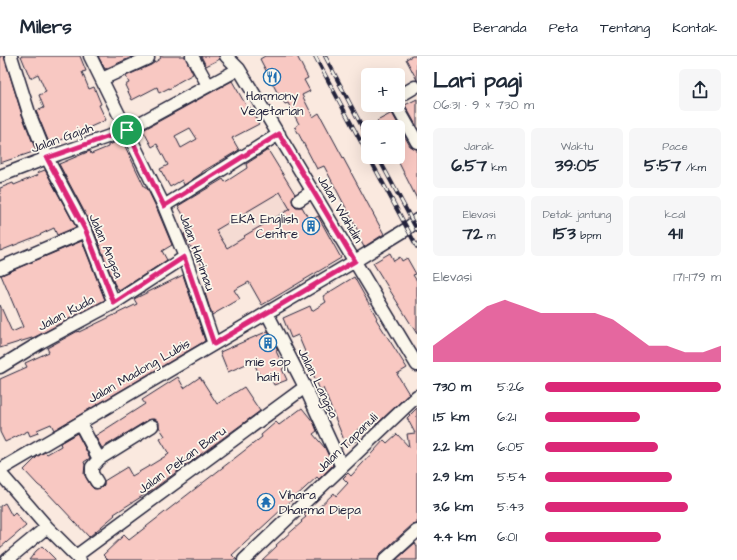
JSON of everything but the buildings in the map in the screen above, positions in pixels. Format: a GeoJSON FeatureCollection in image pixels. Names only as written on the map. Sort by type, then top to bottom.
{"type":"FeatureCollection","features":[{"type":"Feature","properties":{"kind":"street","name":"Jalan Angsa"},"geometry":{"type":"LineString","coordinates":[[11,56],[29,113],[47,158],[86,231],[114,303]]}},
{"type":"Feature","properties":{"kind":"street","name":"Jalan Harimau"},"geometry":{"type":"LineString","coordinates":[[90,56],[164,206],[184,257],[214,344]]}},
{"type":"Feature","properties":{"kind":"street"},"geometry":{"type":"LineString","coordinates":[[192,56],[208,85]]}},
{"type":"Feature","properties":{"kind":"street","name":"Jalan Wahidin"},"geometry":{"type":"LineString","coordinates":[[226,56],[239,69],[417,365]]}},
{"type":"Feature","properties":{"kind":"street","name":"Jalan Wahidin"},"geometry":{"type":"LineString","coordinates":[[235,56],[239,69]]}},
{"type":"Feature","properties":{"kind":"street"},"geometry":{"type":"LineString","coordinates":[[102,79],[148,58]]}},
{"type":"Feature","properties":{"kind":"street","name":"Jalan Gajah"},"geometry":{"type":"LineString","coordinates":[[0,176],[127,130],[239,69]]}},
{"type":"Feature","properties":{"kind":"street"},"geometry":{"type":"LineString","coordinates":[[405,93],[414,87]]}},
{"type":"Feature","properties":{"kind":"street"},"geometry":{"type":"LineString","coordinates":[[400,112],[417,142]]}},
{"type":"Feature","properties":{"kind":"street"},"geometry":{"type":"LineString","coordinates":[[164,206],[279,134]]}},
{"type":"Feature","properties":{"kind":"street"},"geometry":{"type":"LineString","coordinates":[[299,200],[313,191]]}},
{"type":"Feature","properties":{"kind":"street","name":"Jalan Madong Lubis"},"geometry":{"type":"LineString","coordinates":[[0,470],[355,261],[417,220]]}},
{"type":"Feature","properties":{"kind":"street"},"geometry":{"type":"LineString","coordinates":[[0,268],[86,231]]}},
{"type":"Feature","properties":{"kind":"street","name":"Jalan Kuda"},"geometry":{"type":"LineString","coordinates":[[0,367],[41,342],[114,303],[184,257]]}},
{"type":"Feature","properties":{"kind":"street","name":"Jalan Langsa"},"geometry":{"type":"LineString","coordinates":[[267,313],[305,388],[342,467]]}},
{"type":"Feature","properties":{"kind":"street","name":"Jalan Pekan Baru"},"geometry":{"type":"LineString","coordinates":[[78,558],[305,388]]}},
{"type":"Feature","properties":{"kind":"street","name":"Jalan Tapanuli"},"geometry":{"type":"LineString","coordinates":[[244,560],[417,396]]}},
{"type":"Feature","properties":{"kind":"street"},"geometry":{"type":"LineString","coordinates":[[80,423],[99,460]]}},
{"type":"Feature","properties":{"kind":"street"},"geometry":{"type":"LineString","coordinates":[[97,482],[92,474],[92,467],[99,460],[152,426]]}},
{"type":"Feature","properties":{"kind":"street"},"geometry":{"type":"LineString","coordinates":[[0,473],[47,528],[78,558]]}},
{"type":"Feature","properties":{"kind":"street"},"geometry":{"type":"LineString","coordinates":[[7,560],[47,528]]}},
{"type":"Feature","properties":{"kind":"street"},"geometry":{"type":"LineString","coordinates":[[385,560],[417,531]]}},
{"type":"Feature","properties":{"kind":"shaded area"},"geometry":{"type":"Polygon","coordinates":[[[283,172],[309,217],[205,277],[181,234],[283,172]]]}},
{"type":"Feature","properties":{"kind":"railway"},"geometry":{"type":"LineString","coordinates":[[315,56],[361,142]]}},
{"type":"Feature","properties":{"kind":"railway"},"geometry":{"type":"LineString","coordinates":[[325,56],[361,125]]}},
{"type":"Feature","properties":{"kind":"railway"},"geometry":{"type":"LineString","coordinates":[[373,164],[417,247]]}},
{"type":"Feature","properties":{"kind":"railway"},"geometry":{"type":"LineString","coordinates":[[382,164],[417,230]]}},
{"type":"Feature","properties":{"kind":"place","name":"Harmony Vegetarian"},"geometry":{"type":"Point","coordinates":[272,77]}},
{"type":"Feature","properties":{"kind":"place","name":"EKA English Centre"},"geometry":{"type":"Point","coordinates":[311,226]}},
{"type":"Feature","properties":{"kind":"place","name":"mie sop haiti"},"geometry":{"type":"Point","coordinates":[268,343]}},
{"type":"Feature","properties":{"kind":"place","name":"Vihara Dharma Diepa"},"geometry":{"type":"Point","coordinates":[266,502]}},
{"type":"Feature","properties":{"kind":"route"},"geometry":{"type":"LineString","coordinates":[[127,130],[164,206],[279,134],[355,261],[214,344],[184,257],[114,303],[86,231],[47,158],[127,130]]}}]}
